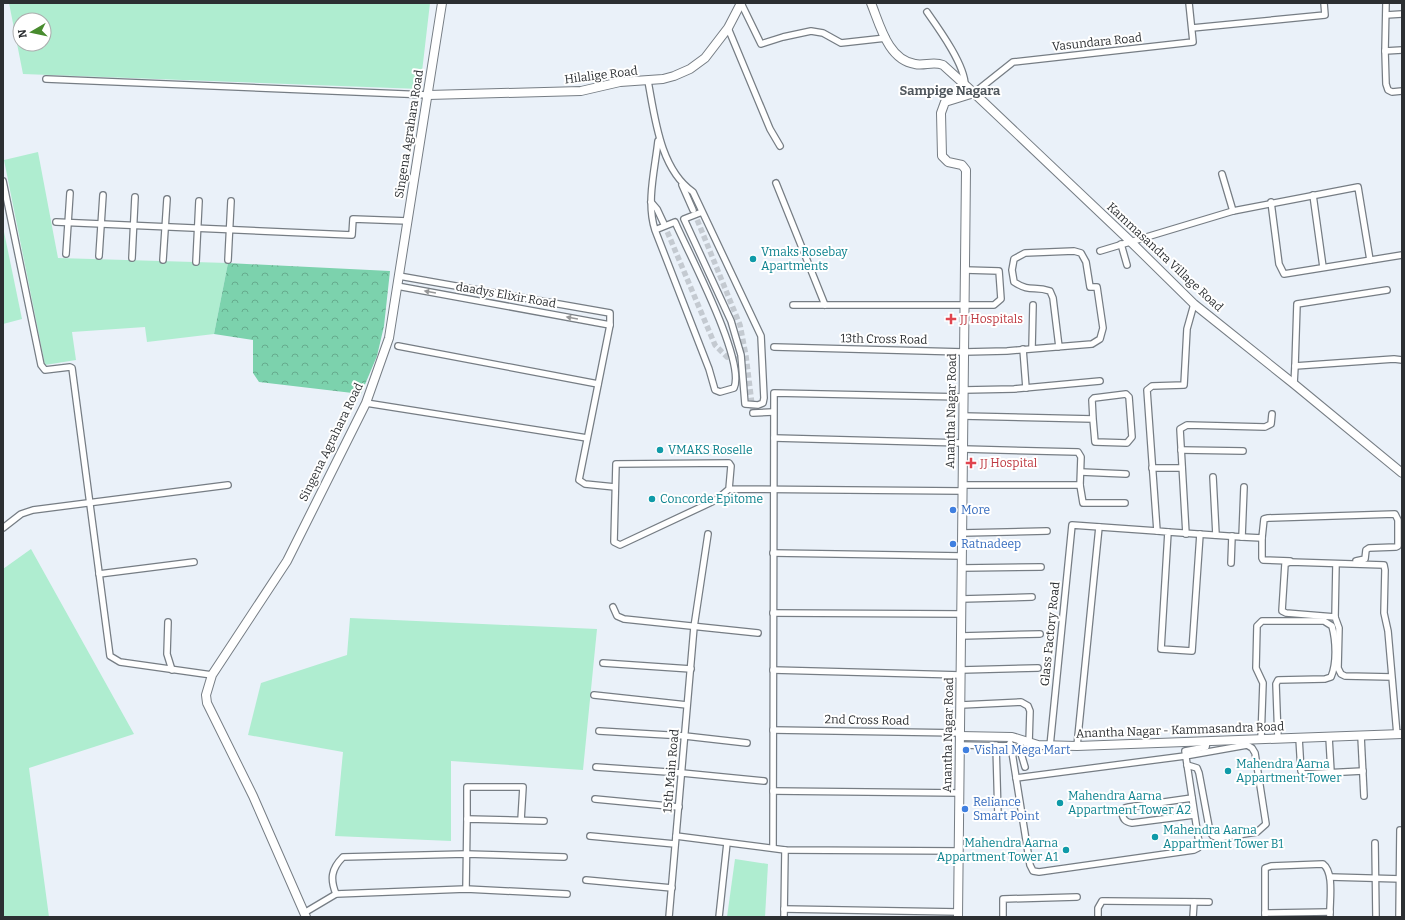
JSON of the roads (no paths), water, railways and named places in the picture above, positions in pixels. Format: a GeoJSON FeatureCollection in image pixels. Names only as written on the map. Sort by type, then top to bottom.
{"type":"FeatureCollection","features":[{"type":"Feature","properties":{"kind":"street","name":"Singena Agrahara Road"},"geometry":{"type":"LineString","coordinates":[[305,915],[253,796],[207,702],[206,695],[212,675],[287,561],[366,403],[389,338],[442,3]]}},
{"type":"Feature","properties":{"kind":"street"},"geometry":{"type":"LineString","coordinates":[[741,3],[761,44],[783,37],[812,32],[823,33],[841,43],[886,38]]}},
{"type":"Feature","properties":{"kind":"street","name":"Hilalige Road"},"geometry":{"type":"LineString","coordinates":[[428,95],[580,91],[620,82],[648,81],[669,78],[690,69],[705,58],[728,28],[741,3]]}},
{"type":"Feature","properties":{"kind":"street"},"geometry":{"type":"LineString","coordinates":[[871,3],[886,38],[893,51],[900,59],[916,65],[940,64],[974,93]]}},
{"type":"Feature","properties":{"kind":"street","name":"Vasundara Road"},"geometry":{"type":"LineString","coordinates":[[974,93],[1013,62],[1193,42],[1189,3]]}},
{"type":"Feature","properties":{"kind":"street"},"geometry":{"type":"LineString","coordinates":[[1192,28],[1325,15],[1324,3]]}},
{"type":"Feature","properties":{"kind":"street"},"geometry":{"type":"LineString","coordinates":[[1386,3],[1386,84],[1388,90],[1392,92],[1402,91]]}},
{"type":"Feature","properties":{"kind":"street"},"geometry":{"type":"LineString","coordinates":[[927,12],[946,40],[965,77],[965,84]]}},
{"type":"Feature","properties":{"kind":"street"},"geometry":{"type":"LineString","coordinates":[[1386,15],[1402,14]]}},
{"type":"Feature","properties":{"kind":"street"},"geometry":{"type":"LineString","coordinates":[[728,28],[770,129],[780,146]]}},
{"type":"Feature","properties":{"kind":"street"},"geometry":{"type":"LineString","coordinates":[[1386,51],[1402,50]]}},
{"type":"Feature","properties":{"kind":"street"},"geometry":{"type":"LineString","coordinates":[[46,79],[428,95]]}},
{"type":"Feature","properties":{"kind":"street"},"geometry":{"type":"LineString","coordinates":[[648,81],[658,141],[651,202],[655,230],[709,369],[715,390],[720,392],[734,388],[736,384],[733,358],[720,321],[675,222],[655,230]]}},
{"type":"Feature","properties":{"kind":"street","name":"Kammasandra Village Road"},"geometry":{"type":"LineString","coordinates":[[974,93],[1194,304],[1402,473]]}},
{"type":"Feature","properties":{"kind":"street","name":"Anantha Nagar Road"},"geometry":{"type":"LineString","coordinates":[[959,914],[966,170],[962,165],[948,162],[943,158],[941,152],[940,113],[945,102],[974,93]]}},
{"type":"Feature","properties":{"kind":"street"},"geometry":{"type":"LineString","coordinates":[[658,141],[682,184],[693,210]]}},
{"type":"Feature","properties":{"kind":"street"},"geometry":{"type":"LineString","coordinates":[[1222,174],[1233,211]]}},
{"type":"Feature","properties":{"kind":"street"},"geometry":{"type":"LineString","coordinates":[[3,181],[41,365],[45,370],[72,368],[110,656],[120,662],[212,675]]}},
{"type":"Feature","properties":{"kind":"street"},"geometry":{"type":"LineString","coordinates":[[776,183],[825,305]]}},
{"type":"Feature","properties":{"kind":"street"},"geometry":{"type":"LineString","coordinates":[[682,184],[694,192],[702,212],[762,336],[763,403],[749,406],[745,404],[741,355],[731,321],[684,219],[702,212]]}},
{"type":"Feature","properties":{"kind":"street"},"geometry":{"type":"LineString","coordinates":[[1100,251],[1233,211],[1271,202],[1358,187],[1370,260]]}},
{"type":"Feature","properties":{"kind":"street"},"geometry":{"type":"LineString","coordinates":[[66,254],[70,193]]}},
{"type":"Feature","properties":{"kind":"street"},"geometry":{"type":"LineString","coordinates":[[99,256],[103,195]]}},
{"type":"Feature","properties":{"kind":"street"},"geometry":{"type":"LineString","coordinates":[[1313,195],[1323,267]]}},
{"type":"Feature","properties":{"kind":"street"},"geometry":{"type":"LineString","coordinates":[[132,258],[135,197]]}},
{"type":"Feature","properties":{"kind":"street"},"geometry":{"type":"LineString","coordinates":[[164,260],[167,199]]}},
{"type":"Feature","properties":{"kind":"street"},"geometry":{"type":"LineString","coordinates":[[196,262],[199,201]]}},
{"type":"Feature","properties":{"kind":"street"},"geometry":{"type":"LineString","coordinates":[[228,260],[231,201]]}},
{"type":"Feature","properties":{"kind":"street"},"geometry":{"type":"LineString","coordinates":[[651,202],[657,209],[664,224]]}},
{"type":"Feature","properties":{"kind":"street"},"geometry":{"type":"LineString","coordinates":[[1271,202],[1279,264],[1284,274],[1402,255]]}},
{"type":"Feature","properties":{"kind":"street"},"geometry":{"type":"LineString","coordinates":[[56,222],[352,235],[353,219],[408,221]]}},
{"type":"Feature","properties":{"kind":"street"},"geometry":{"type":"LineString","coordinates":[[1122,244],[1127,265]]}},
{"type":"Feature","properties":{"kind":"street","name":"13th Cross Road"},"geometry":{"type":"LineString","coordinates":[[774,348],[964,352],[1059,347],[1092,344],[1100,340],[1103,328],[1097,287],[1090,287],[1086,262],[1080,253],[1074,251],[1025,253],[1014,259],[1012,270],[1014,282],[1025,289],[1044,289],[1050,291],[1053,298],[1059,347]]}},
{"type":"Feature","properties":{"kind":"street"},"geometry":{"type":"LineString","coordinates":[[793,305],[994,305],[1001,299],[999,271],[965,270]]}},
{"type":"Feature","properties":{"kind":"street","name":"daadys Elixir Road"},"geometry":{"type":"LineString","coordinates":[[397,286],[610,325],[610,313],[399,276]]}},
{"type":"Feature","properties":{"kind":"street"},"geometry":{"type":"LineString","coordinates":[[1294,384],[1297,304],[1387,290]]}},
{"type":"Feature","properties":{"kind":"street"},"geometry":{"type":"LineString","coordinates":[[1156,531],[1146,390],[1152,386],[1184,385],[1187,329],[1194,304]]}},
{"type":"Feature","properties":{"kind":"street"},"geometry":{"type":"LineString","coordinates":[[1032,348],[1033,305]]}},
{"type":"Feature","properties":{"kind":"street"},"geometry":{"type":"LineString","coordinates":[[610,325],[579,480],[585,484],[615,487]]}},
{"type":"Feature","properties":{"kind":"street"},"geometry":{"type":"LineString","coordinates":[[398,346],[598,384]]}},
{"type":"Feature","properties":{"kind":"street"},"geometry":{"type":"LineString","coordinates":[[1023,349],[1026,388]]}},
{"type":"Feature","properties":{"kind":"street"},"geometry":{"type":"LineString","coordinates":[[1295,366],[1394,359],[1402,360]]}},
{"type":"Feature","properties":{"kind":"street"},"geometry":{"type":"LineString","coordinates":[[734,370],[742,370]]}},
{"type":"Feature","properties":{"kind":"street"},"geometry":{"type":"LineString","coordinates":[[773,847],[774,393],[964,394],[1100,381]]}},
{"type":"Feature","properties":{"kind":"street"},"geometry":{"type":"LineString","coordinates":[[1127,395],[1132,437],[1131,440],[1127,442],[1095,442],[1093,419],[1092,400],[1094,398],[1127,395]]}},
{"type":"Feature","properties":{"kind":"street"},"geometry":{"type":"LineString","coordinates":[[366,403],[587,438]]}},
{"type":"Feature","properties":{"kind":"street"},"geometry":{"type":"LineString","coordinates":[[753,413],[773,412]]}},
{"type":"Feature","properties":{"kind":"street"},"geometry":{"type":"LineString","coordinates":[[1186,534],[1179,433],[1180,429],[1183,426],[1265,427],[1271,424],[1272,414]]}},
{"type":"Feature","properties":{"kind":"street"},"geometry":{"type":"LineString","coordinates":[[963,416],[1093,419]]}},
{"type":"Feature","properties":{"kind":"street"},"geometry":{"type":"LineString","coordinates":[[774,438],[1078,452],[1082,457],[1080,485],[1083,502],[1125,504]]}},
{"type":"Feature","properties":{"kind":"street"},"geometry":{"type":"LineString","coordinates":[[1181,450],[1242,451]]}},
{"type":"Feature","properties":{"kind":"street"},"geometry":{"type":"LineString","coordinates":[[730,489],[731,466],[729,463],[616,464],[614,542],[620,545],[716,500],[730,489],[962,488],[1080,485]]}},
{"type":"Feature","properties":{"kind":"street"},"geometry":{"type":"LineString","coordinates":[[1152,468],[1182,468]]}},
{"type":"Feature","properties":{"kind":"street"},"geometry":{"type":"LineString","coordinates":[[1081,472],[1126,474]]}},
{"type":"Feature","properties":{"kind":"street"},"geometry":{"type":"LineString","coordinates":[[1213,477],[1216,535]]}},
{"type":"Feature","properties":{"kind":"street"},"geometry":{"type":"LineString","coordinates":[[3,528],[21,514],[33,510],[228,485]]}},
{"type":"Feature","properties":{"kind":"street"},"geometry":{"type":"LineString","coordinates":[[1242,537],[1244,487]]}},
{"type":"Feature","properties":{"kind":"street"},"geometry":{"type":"LineString","coordinates":[[1395,514],[1398,520],[1399,543],[1396,547],[1367,548],[1366,557],[1363,561],[1265,561],[1262,558],[1262,538],[1262,525],[1264,519],[1268,518],[1395,514]]}},
{"type":"Feature","properties":{"kind":"street","name":"Glass Factory Road"},"geometry":{"type":"LineString","coordinates":[[1050,746],[1072,525],[1099,528]]}},
{"type":"Feature","properties":{"kind":"street"},"geometry":{"type":"LineString","coordinates":[[1077,746],[1099,528],[1262,538]]}},
{"type":"Feature","properties":{"kind":"street"},"geometry":{"type":"LineString","coordinates":[[962,533],[1046,531]]}},
{"type":"Feature","properties":{"kind":"street"},"geometry":{"type":"LineString","coordinates":[[1168,532],[1161,649],[1169,650],[1192,651],[1200,534]]}},
{"type":"Feature","properties":{"kind":"street","name":"15th Main Road"},"geometry":{"type":"LineString","coordinates":[[669,917],[694,627],[708,534]]}},
{"type":"Feature","properties":{"kind":"street"},"geometry":{"type":"LineString","coordinates":[[1231,563],[1232,536]]}},
{"type":"Feature","properties":{"kind":"street"},"geometry":{"type":"LineString","coordinates":[[773,554],[962,556]]}},
{"type":"Feature","properties":{"kind":"street"},"geometry":{"type":"LineString","coordinates":[[99,574],[194,562]]}},
{"type":"Feature","properties":{"kind":"street"},"geometry":{"type":"LineString","coordinates":[[1335,617],[1286,613],[1282,608],[1285,564],[1290,562],[1384,565],[1384,613],[1388,631],[1392,677],[1400,735]]}},
{"type":"Feature","properties":{"kind":"street"},"geometry":{"type":"LineString","coordinates":[[1336,564],[1335,617],[1339,628],[1338,668],[1341,674],[1345,676],[1392,677]]}},
{"type":"Feature","properties":{"kind":"street"},"geometry":{"type":"LineString","coordinates":[[962,568],[1041,567]]}},
{"type":"Feature","properties":{"kind":"street"},"geometry":{"type":"LineString","coordinates":[[962,599],[1032,597]]}},
{"type":"Feature","properties":{"kind":"street"},"geometry":{"type":"LineString","coordinates":[[613,607],[617,616],[624,619],[758,633]]}},
{"type":"Feature","properties":{"kind":"street"},"geometry":{"type":"LineString","coordinates":[[773,612],[961,614]]}},
{"type":"Feature","properties":{"kind":"street"},"geometry":{"type":"LineString","coordinates":[[1261,739],[1263,683],[1256,668],[1257,626],[1262,621],[1324,621],[1332,626],[1335,637],[1334,671],[1331,677],[1325,679],[1278,680],[1276,684],[1278,738]]}},
{"type":"Feature","properties":{"kind":"street"},"geometry":{"type":"LineString","coordinates":[[168,622],[167,654],[172,670]]}},
{"type":"Feature","properties":{"kind":"street"},"geometry":{"type":"LineString","coordinates":[[961,636],[1040,634]]}},
{"type":"Feature","properties":{"kind":"street"},"geometry":{"type":"LineString","coordinates":[[604,663],[691,669]]}},
{"type":"Feature","properties":{"kind":"street"},"geometry":{"type":"LineString","coordinates":[[773,670],[961,672],[1038,668]]}},
{"type":"Feature","properties":{"kind":"street"},"geometry":{"type":"LineString","coordinates":[[594,695],[688,705]]}},
{"type":"Feature","properties":{"kind":"street"},"geometry":{"type":"LineString","coordinates":[[960,705],[1021,702],[1028,706],[1030,711],[1029,743]]}},
{"type":"Feature","properties":{"kind":"street","name":"2nd Cross Road"},"geometry":{"type":"LineString","coordinates":[[773,730],[960,734]]}},
{"type":"Feature","properties":{"kind":"street"},"geometry":{"type":"LineString","coordinates":[[600,731],[685,736],[748,743]]}},
{"type":"Feature","properties":{"kind":"street","name":"Anantha Nagar - Kammasandra Road"},"geometry":{"type":"LineString","coordinates":[[960,734],[1009,736],[1029,743],[1050,746],[1400,735]]}},
{"type":"Feature","properties":{"kind":"street"},"geometry":{"type":"LineString","coordinates":[[1009,736],[1030,865],[1033,871],[1038,872],[1194,850],[1198,848],[1199,843],[1185,751],[1187,749],[1206,747],[1207,741]]}},
{"type":"Feature","properties":{"kind":"street"},"geometry":{"type":"LineString","coordinates":[[1361,736],[1364,796]]}},
{"type":"Feature","properties":{"kind":"street"},"geometry":{"type":"LineString","coordinates":[[1329,737],[1331,772]]}},
{"type":"Feature","properties":{"kind":"street"},"geometry":{"type":"LineString","coordinates":[[1299,738],[1302,771],[1308,774],[1363,771]]}},
{"type":"Feature","properties":{"kind":"street"},"geometry":{"type":"LineString","coordinates":[[960,745],[1011,746],[1020,750],[1025,767]]}},
{"type":"Feature","properties":{"kind":"street"},"geometry":{"type":"LineString","coordinates":[[996,745],[998,816]]}},
{"type":"Feature","properties":{"kind":"street"},"geometry":{"type":"LineString","coordinates":[[1016,778],[1185,756],[1247,745],[1252,748],[1255,753],[1266,824],[1257,832],[1218,838],[1213,836],[1210,832],[1199,773],[1197,768],[1187,765]]}},
{"type":"Feature","properties":{"kind":"street"},"geometry":{"type":"LineString","coordinates":[[596,767],[764,781]]}},
{"type":"Feature","properties":{"kind":"street"},"geometry":{"type":"LineString","coordinates":[[466,889],[467,787],[523,788],[521,820]]}},
{"type":"Feature","properties":{"kind":"street"},"geometry":{"type":"LineString","coordinates":[[773,791],[960,793]]}},
{"type":"Feature","properties":{"kind":"street"},"geometry":{"type":"LineString","coordinates":[[1192,798],[1125,808],[1122,813],[1126,822],[1132,823],[1194,815]]}},
{"type":"Feature","properties":{"kind":"street"},"geometry":{"type":"LineString","coordinates":[[595,799],[679,806]]}},
{"type":"Feature","properties":{"kind":"street"},"geometry":{"type":"LineString","coordinates":[[467,819],[544,821]]}},
{"type":"Feature","properties":{"kind":"street"},"geometry":{"type":"LineString","coordinates":[[1399,917],[1401,879],[1400,830]]}},
{"type":"Feature","properties":{"kind":"street"},"geometry":{"type":"LineString","coordinates":[[590,836],[676,844]]}},
{"type":"Feature","properties":{"kind":"street"},"geometry":{"type":"LineString","coordinates":[[676,836],[727,843],[773,847],[784,850],[959,851]]}},
{"type":"Feature","properties":{"kind":"street"},"geometry":{"type":"LineString","coordinates":[[719,917],[727,843]]}},
{"type":"Feature","properties":{"kind":"street"},"geometry":{"type":"LineString","coordinates":[[1375,843],[1376,917]]}},
{"type":"Feature","properties":{"kind":"street"},"geometry":{"type":"LineString","coordinates":[[784,850],[784,917]]}},
{"type":"Feature","properties":{"kind":"street"},"geometry":{"type":"LineString","coordinates":[[336,894],[332,874],[335,865],[343,857],[466,854],[564,857]]}},
{"type":"Feature","properties":{"kind":"street"},"geometry":{"type":"LineString","coordinates":[[1323,864],[1329,869],[1330,877],[1330,915],[1265,915],[1264,872],[1266,868],[1271,866],[1323,864]]}},
{"type":"Feature","properties":{"kind":"street"},"geometry":{"type":"LineString","coordinates":[[1330,877],[1401,879]]}},
{"type":"Feature","properties":{"kind":"street"},"geometry":{"type":"LineString","coordinates":[[586,880],[672,888]]}},
{"type":"Feature","properties":{"kind":"street"},"geometry":{"type":"LineString","coordinates":[[305,915],[336,894],[466,889],[567,894]]}},
{"type":"Feature","properties":{"kind":"street"},"geometry":{"type":"LineString","coordinates":[[1002,917],[1003,899],[1077,897]]}},
{"type":"Feature","properties":{"kind":"street"},"geometry":{"type":"LineString","coordinates":[[1098,917],[1098,908],[1102,902],[1209,902]]}},
{"type":"Feature","properties":{"kind":"street"},"geometry":{"type":"LineString","coordinates":[[1194,902],[1194,917]]}},
{"type":"Feature","properties":{"kind":"street"},"geometry":{"type":"LineString","coordinates":[[784,909],[959,914]]}},
{"type":"Feature","properties":{"kind":"tunnel"},"geometry":{"type":"LineString","coordinates":[[694,212],[740,325],[746,356],[753,413]]}},
{"type":"Feature","properties":{"kind":"tunnel"},"geometry":{"type":"LineString","coordinates":[[664,224],[715,345],[727,357],[746,361]]}},
{"type":"Feature","properties":{"kind":"place","name":"Vmaks Rosebay Apartments"},"geometry":{"type":"Point","coordinates":[753,259]}},
{"type":"Feature","properties":{"kind":"place","name":"JJ Hospitals"},"geometry":{"type":"Point","coordinates":[951,319]}},
{"type":"Feature","properties":{"kind":"place","name":"VMAKS Roselle"},"geometry":{"type":"Point","coordinates":[660,450]}},
{"type":"Feature","properties":{"kind":"place","name":"JJ Hospital"},"geometry":{"type":"Point","coordinates":[971,463]}},
{"type":"Feature","properties":{"kind":"place","name":"Concorde Epitome"},"geometry":{"type":"Point","coordinates":[652,499]}},
{"type":"Feature","properties":{"kind":"place","name":"More"},"geometry":{"type":"Point","coordinates":[953,510]}},
{"type":"Feature","properties":{"kind":"place","name":"Ratnadeep"},"geometry":{"type":"Point","coordinates":[953,544]}},
{"type":"Feature","properties":{"kind":"place","name":"Vishal Mega Mart"},"geometry":{"type":"Point","coordinates":[966,750]}},
{"type":"Feature","properties":{"kind":"place","name":"Mahendra Aarna Appartment Tower"},"geometry":{"type":"Point","coordinates":[1228,771]}},
{"type":"Feature","properties":{"kind":"place","name":"Mahendra Aarna Appartment Tower A2"},"geometry":{"type":"Point","coordinates":[1060,803]}},
{"type":"Feature","properties":{"kind":"place","name":"Reliance Smart Point"},"geometry":{"type":"Point","coordinates":[965,809]}},
{"type":"Feature","properties":{"kind":"place","name":"Mahendra Aarna Appartment Tower B1"},"geometry":{"type":"Point","coordinates":[1155,837]}},
{"type":"Feature","properties":{"kind":"place","name":"Mahendra Aarna Appartment Tower A1"},"geometry":{"type":"Point","coordinates":[1066,850]}},
{"type":"Feature","properties":{"kind":"district","name":"Sampige Nagara"},"geometry":{"type":"Point","coordinates":[950,90]}}]}
